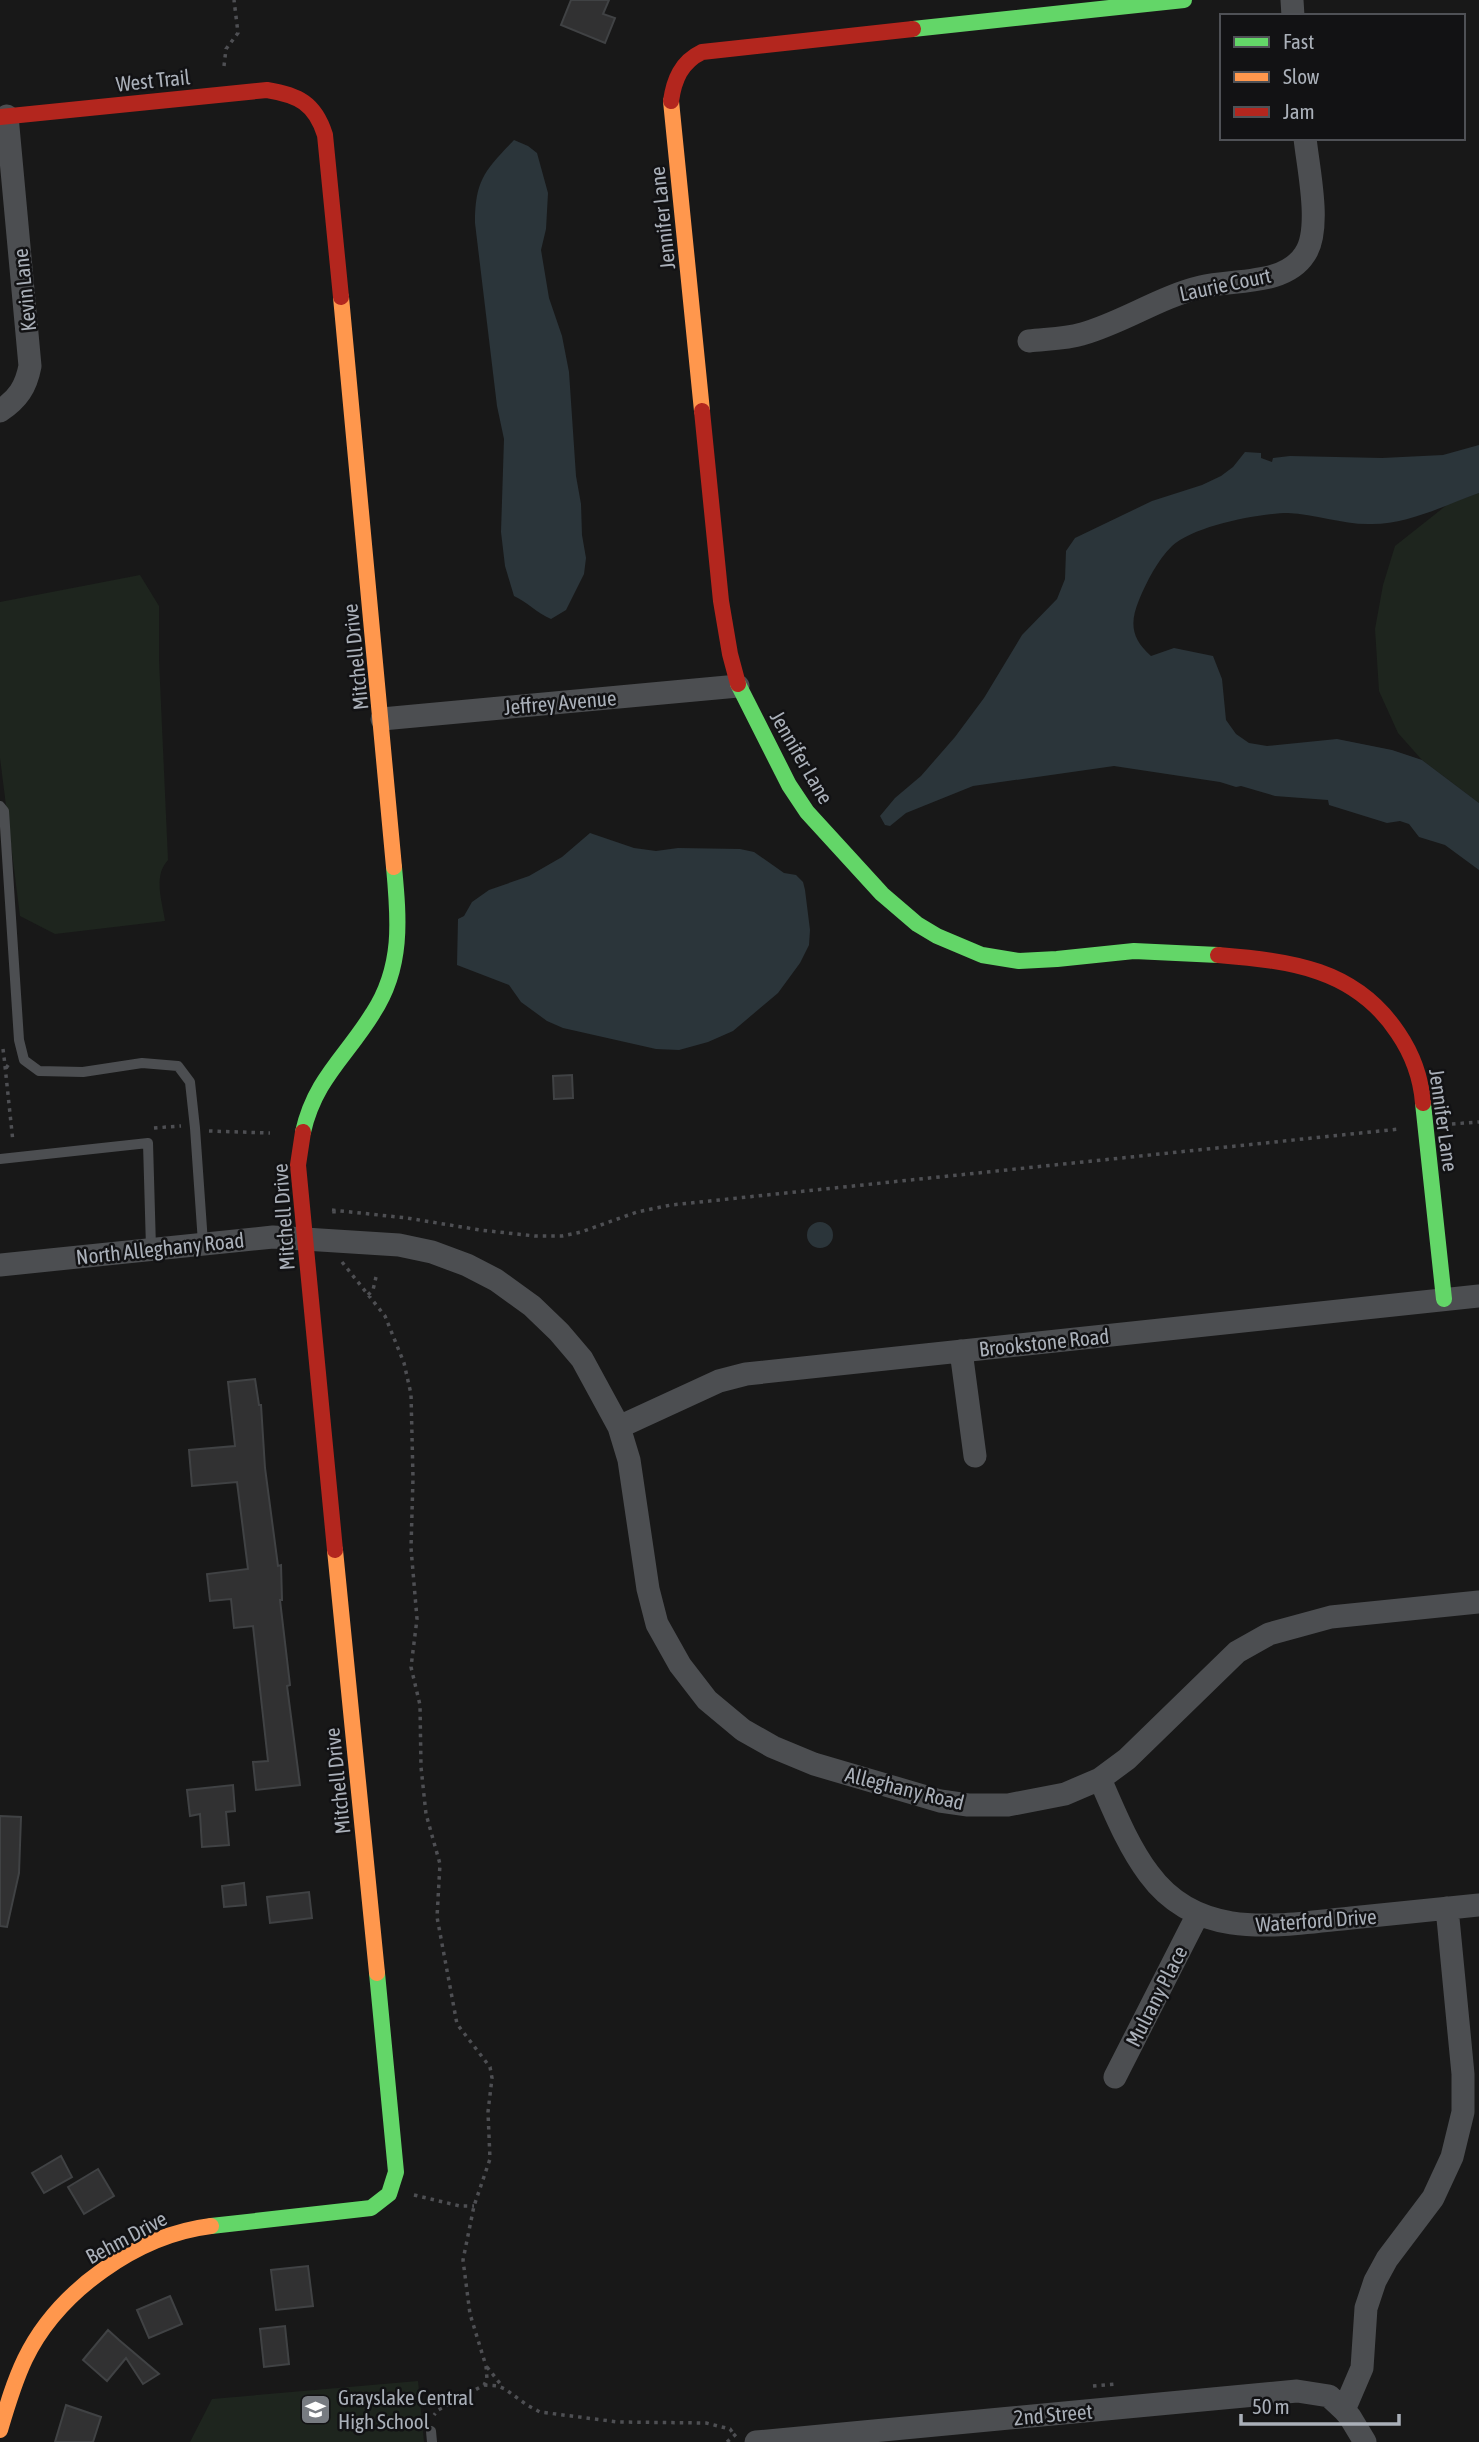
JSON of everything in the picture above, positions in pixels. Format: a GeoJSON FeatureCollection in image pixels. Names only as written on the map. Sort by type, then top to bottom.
{"type":"FeatureCollection","features":[{"type":"Feature","properties":{"kind":"street","name":"Jennifer Lane"},"geometry":{"type":"LineString","coordinates":[[1184,0],[722,49],[698,54],[683,68],[672,86],[671,106],[721,601],[738,686],[799,802],[873,889],[909,920],[941,939],[982,955],[1020,962],[1137,951],[1250,957],[1317,970],[1346,981],[1374,1000],[1412,1052],[1422,1080],[1444,1299]]}},
{"type":"Feature","properties":{"kind":"street","name":"West Trail"},"geometry":{"type":"LineString","coordinates":[[4,116],[267,90],[292,94],[307,103]]}},
{"type":"Feature","properties":{"kind":"street","name":"Mitchell Drive"},"geometry":{"type":"LineString","coordinates":[[307,103],[317,114],[325,135],[382,719],[399,925],[396,953],[386,989],[365,1027],[320,1085],[301,1134],[298,1165],[396,2172],[388,2195]]}},
{"type":"Feature","properties":{"kind":"street","name":"Kevin Lane"},"geometry":{"type":"LineString","coordinates":[[0,411],[20,394],[30,366],[4,116]]}},
{"type":"Feature","properties":{"kind":"street","name":"Laurie Court"},"geometry":{"type":"LineString","coordinates":[[1029,341],[1081,335],[1168,296],[1204,286],[1273,276],[1293,267],[1306,254],[1313,235],[1305,140]]}},
{"type":"Feature","properties":{"kind":"street","name":"Jeffrey Avenue"},"geometry":{"type":"LineString","coordinates":[[382,719],[738,686]]}},
{"type":"Feature","properties":{"kind":"street","name":"North Alleghany Road"},"geometry":{"type":"LineString","coordinates":[[0,1265],[273,1237],[399,1245],[432,1252],[467,1265],[496,1280],[532,1306],[582,1359],[619,1427]]}},
{"type":"Feature","properties":{"kind":"street","name":"Brookstone Road"},"geometry":{"type":"LineString","coordinates":[[619,1427],[719,1381],[746,1374],[1479,1296]]}},
{"type":"Feature","properties":{"kind":"street"},"geometry":{"type":"LineString","coordinates":[[961,1351],[975,1456]]}},
{"type":"Feature","properties":{"kind":"street","name":"Alleghany Road"},"geometry":{"type":"LineString","coordinates":[[619,1427],[629,1460],[648,1590],[657,1624],[680,1665],[707,1700],[743,1730],[773,1747],[814,1764],[940,1801],[1008,1805],[1065,1794],[1100,1779],[1127,1759],[1237,1652],[1269,1634],[1331,1617],[1479,1602]]}},
{"type":"Feature","properties":{"kind":"street","name":"Waterford Drive"},"geometry":{"type":"LineString","coordinates":[[1100,1779],[1119,1823],[1149,1875],[1173,1897],[1198,1914],[1225,1923],[1264,1927],[1479,1905]]}},
{"type":"Feature","properties":{"kind":"street"},"geometry":{"type":"LineString","coordinates":[[1365,2442],[1344,2410],[1362,2368],[1366,2308],[1375,2281],[1387,2259],[1433,2198],[1452,2157],[1462,2112],[1464,2074],[1447,1908]]}},
{"type":"Feature","properties":{"kind":"street","name":"Mulrany Place"},"geometry":{"type":"LineString","coordinates":[[1115,2077],[1198,1914]]}},
{"type":"Feature","properties":{"kind":"street","name":"Behm Drive"},"geometry":{"type":"LineString","coordinates":[[0,2430],[11,2392],[26,2356],[54,2315],[90,2277],[121,2258],[186,2229],[371,2208],[388,2195]]}},
{"type":"Feature","properties":{"kind":"street","name":"2nd Street"},"geometry":{"type":"LineString","coordinates":[[756,2442],[1297,2391],[1329,2396],[1344,2410]]}},
{"type":"Feature","properties":{"kind":"lane"},"geometry":{"type":"LineString","coordinates":[[0,806],[4,811],[19,1040],[24,1060],[39,1071],[61,1072],[83,1072],[142,1063],[178,1066],[190,1082],[203,1243]]}},
{"type":"Feature","properties":{"kind":"lane"},"geometry":{"type":"LineString","coordinates":[[0,1159],[148,1143],[150,1248]]}},
{"type":"Feature","properties":{"kind":"path"},"geometry":{"type":"LineString","coordinates":[[224,66],[226,49],[238,33],[234,0]]}},
{"type":"Feature","properties":{"kind":"path"},"geometry":{"type":"LineString","coordinates":[[5,1065],[13,1144]]}},
{"type":"Feature","properties":{"kind":"path"},"geometry":{"type":"LineString","coordinates":[[303,1213],[334,1210],[480,1230],[562,1236],[636,1212],[671,1205],[1479,1122]]}},
{"type":"Feature","properties":{"kind":"path"},"geometry":{"type":"LineString","coordinates":[[334,1210],[335,1254],[385,1316],[404,1363],[411,1394],[411,1548],[417,1619],[411,1668],[420,1705],[424,1803],[440,1864],[437,1908],[439,1930],[457,2024],[490,2067],[492,2078],[488,2112],[490,2159],[474,2206],[464,2249],[463,2274],[470,2314],[486,2366],[505,2389]]}},
{"type":"Feature","properties":{"kind":"path"},"geometry":{"type":"LineString","coordinates":[[368,1295],[373,1290],[376,1278]]}},
{"type":"Feature","properties":{"kind":"path"},"geometry":{"type":"LineString","coordinates":[[388,2195],[407,2193],[460,2206],[474,2206]]}},
{"type":"Feature","properties":{"kind":"path"},"geometry":{"type":"LineString","coordinates":[[484,2385],[486,2366]]}},
{"type":"Feature","properties":{"kind":"path"},"geometry":{"type":"LineString","coordinates":[[432,2436],[432,2421],[438,2410],[484,2385],[505,2389],[540,2412],[618,2422],[706,2423],[730,2428],[739,2442]]}},
{"type":"Feature","properties":{"kind":"shaded area"},"geometry":{"type":"Polygon","coordinates":[[[514,140],[537,153],[548,193],[546,229],[541,250],[549,298],[562,336],[569,372],[576,476],[586,558],[584,574],[566,610],[551,619],[514,596],[505,566],[501,532],[504,439],[497,406],[475,223],[477,196],[484,177],[514,140]]]}},
{"type":"Feature","properties":{"kind":"shaded area"},"geometry":{"type":"Polygon","coordinates":[[[1479,445],[1479,493],[1400,521],[1362,524],[1288,513],[1244,518],[1195,532],[1172,546],[1153,572],[1139,600],[1133,624],[1136,637],[1151,656],[1174,648],[1213,656],[1222,679],[1226,720],[1236,734],[1249,743],[1267,746],[1337,739],[1392,750],[1422,760],[1479,803],[1479,870],[1445,845],[1419,837],[1409,824],[1400,821],[1387,823],[1329,805],[1328,800],[1275,796],[1220,782],[1114,766],[973,786],[906,813],[890,826],[885,825],[880,816],[895,798],[921,776],[955,737],[984,698],[1022,635],[1057,599],[1065,579],[1066,551],[1075,538],[1152,501],[1221,476],[1233,467],[1245,452],[1261,453],[1261,458],[1272,462],[1273,458],[1290,456],[1382,458],[1443,455],[1479,445]]]}},
{"type":"Feature","properties":{"kind":"shaded area"},"geometry":{"type":"Polygon","coordinates":[[[1479,493],[1479,803],[1422,760],[1398,733],[1379,691],[1375,629],[1383,585],[1395,546],[1448,504],[1479,493]]]}},
{"type":"Feature","properties":{"kind":"shaded area"},"geometry":{"type":"Polygon","coordinates":[[[140,575],[159,606],[168,860],[161,873],[160,889],[165,921],[55,934],[20,916],[0,758],[0,602],[140,575]]]}},
{"type":"Feature","properties":{"kind":"shaded area"},"geometry":{"type":"Polygon","coordinates":[[[590,833],[634,848],[656,851],[678,848],[740,849],[754,852],[784,873],[796,875],[803,882],[810,930],[809,945],[800,963],[778,993],[733,1031],[679,1050],[656,1049],[563,1028],[547,1021],[521,1002],[509,985],[457,965],[458,919],[464,916],[472,902],[489,890],[529,876],[562,857],[590,833]]]}},
{"type":"Feature","properties":{"kind":"shaded area"},"geometry":{"type":"Polygon","coordinates":[[[820,1222],[829,1226],[833,1235],[829,1244],[820,1248],[811,1244],[807,1235],[811,1226],[820,1222]]]}},
{"type":"Feature","properties":{"kind":"shaded area"},"geometry":{"type":"Polygon","coordinates":[[[418,2381],[424,2442],[190,2442],[212,2399],[418,2381]]]}},
{"type":"Feature","properties":{"kind":"building"},"geometry":{"type":"Polygon","coordinates":[[[571,0],[609,0],[603,14],[615,18],[605,43],[561,25],[571,0]]]}},
{"type":"Feature","properties":{"kind":"building"},"geometry":{"type":"Polygon","coordinates":[[[572,1075],[573,1098],[554,1099],[553,1076],[572,1075]]]}},
{"type":"Feature","properties":{"kind":"building"},"geometry":{"type":"Polygon","coordinates":[[[255,1379],[261,1405],[265,1468],[278,1566],[281,1565],[280,1600],[290,1685],[287,1686],[300,1785],[256,1790],[253,1762],[268,1761],[253,1626],[234,1628],[231,1599],[210,1601],[207,1574],[248,1569],[237,1482],[192,1486],[189,1450],[235,1446],[228,1382],[255,1379]]]}},
{"type":"Feature","properties":{"kind":"building"},"geometry":{"type":"Polygon","coordinates":[[[233,1785],[235,1811],[226,1812],[229,1845],[202,1847],[200,1814],[190,1816],[187,1790],[233,1785]]]}},
{"type":"Feature","properties":{"kind":"building"},"geometry":{"type":"Polygon","coordinates":[[[0,1816],[21,1817],[19,1873],[7,1927],[0,1926],[0,1816]]]}},
{"type":"Feature","properties":{"kind":"building"},"geometry":{"type":"Polygon","coordinates":[[[244,1883],[246,1905],[224,1907],[222,1886],[244,1883]]]}},
{"type":"Feature","properties":{"kind":"building"},"geometry":{"type":"Polygon","coordinates":[[[309,1892],[312,1918],[270,1923],[267,1897],[309,1892]]]}},
{"type":"Feature","properties":{"kind":"building"},"geometry":{"type":"Polygon","coordinates":[[[61,2156],[72,2177],[44,2193],[32,2173],[61,2156]]]}},
{"type":"Feature","properties":{"kind":"building"},"geometry":{"type":"Polygon","coordinates":[[[98,2169],[114,2196],[84,2214],[68,2187],[98,2169]]]}},
{"type":"Feature","properties":{"kind":"building"},"geometry":{"type":"Polygon","coordinates":[[[308,2266],[313,2306],[276,2310],[271,2270],[308,2266]]]}},
{"type":"Feature","properties":{"kind":"building"},"geometry":{"type":"Polygon","coordinates":[[[170,2296],[182,2324],[149,2338],[137,2310],[170,2296]]]}},
{"type":"Feature","properties":{"kind":"building"},"geometry":{"type":"Polygon","coordinates":[[[285,2326],[289,2364],[264,2367],[260,2329],[285,2326]]]}},
{"type":"Feature","properties":{"kind":"building"},"geometry":{"type":"Polygon","coordinates":[[[108,2330],[159,2374],[143,2384],[126,2358],[107,2381],[83,2360],[108,2330]]]}},
{"type":"Feature","properties":{"kind":"building"},"geometry":{"type":"Polygon","coordinates":[[[66,2405],[101,2417],[93,2442],[55,2442],[66,2405]]]}},
{"type":"Feature","properties":{"kind":"traffic: fast"},"geometry":{"type":"LineString","coordinates":[[913,29],[1184,0]]}},
{"type":"Feature","properties":{"kind":"traffic: fast"},"geometry":{"type":"LineString","coordinates":[[738,684],[789,785],[807,812],[882,894],[917,924],[937,936],[982,955],[1019,961],[1134,951],[1218,955]]}},
{"type":"Feature","properties":{"kind":"traffic: fast"},"geometry":{"type":"LineString","coordinates":[[303,1132],[315,1097],[332,1069],[363,1029],[383,996],[390,978],[397,943],[394,867]]}},
{"type":"Feature","properties":{"kind":"traffic: fast"},"geometry":{"type":"LineString","coordinates":[[1423,1103],[1444,1299]]}},
{"type":"Feature","properties":{"kind":"traffic: fast"},"geometry":{"type":"LineString","coordinates":[[211,2226],[371,2208],[389,2194],[396,2172],[377,1973]]}},
{"type":"Feature","properties":{"kind":"traffic: slow"},"geometry":{"type":"LineString","coordinates":[[671,101],[702,411]]}},
{"type":"Feature","properties":{"kind":"traffic: slow"},"geometry":{"type":"LineString","coordinates":[[341,297],[394,867]]}},
{"type":"Feature","properties":{"kind":"traffic: slow"},"geometry":{"type":"LineString","coordinates":[[335,1550],[377,1973]]}},
{"type":"Feature","properties":{"kind":"traffic: slow"},"geometry":{"type":"LineString","coordinates":[[0,2430],[14,2385],[39,2334],[79,2289],[128,2254],[155,2241],[211,2226]]}},
{"type":"Feature","properties":{"kind":"traffic: jam"},"geometry":{"type":"LineString","coordinates":[[671,101],[680,72],[702,52],[913,29]]}},
{"type":"Feature","properties":{"kind":"traffic: jam"},"geometry":{"type":"LineString","coordinates":[[0,117],[267,90],[304,102],[316,115],[325,135],[341,297]]}},
{"type":"Feature","properties":{"kind":"traffic: jam"},"geometry":{"type":"LineString","coordinates":[[702,411],[721,601],[738,684]]}},
{"type":"Feature","properties":{"kind":"traffic: jam"},"geometry":{"type":"LineString","coordinates":[[1218,955],[1295,965],[1341,981],[1362,994],[1381,1011],[1403,1041],[1415,1067],[1423,1103]]}},
{"type":"Feature","properties":{"kind":"traffic: jam"},"geometry":{"type":"LineString","coordinates":[[303,1132],[298,1165],[335,1550]]}},
{"type":"Feature","properties":{"kind":"place","name":"Grayslake Central High School"},"geometry":{"type":"Point","coordinates":[315,2409]}}]}
